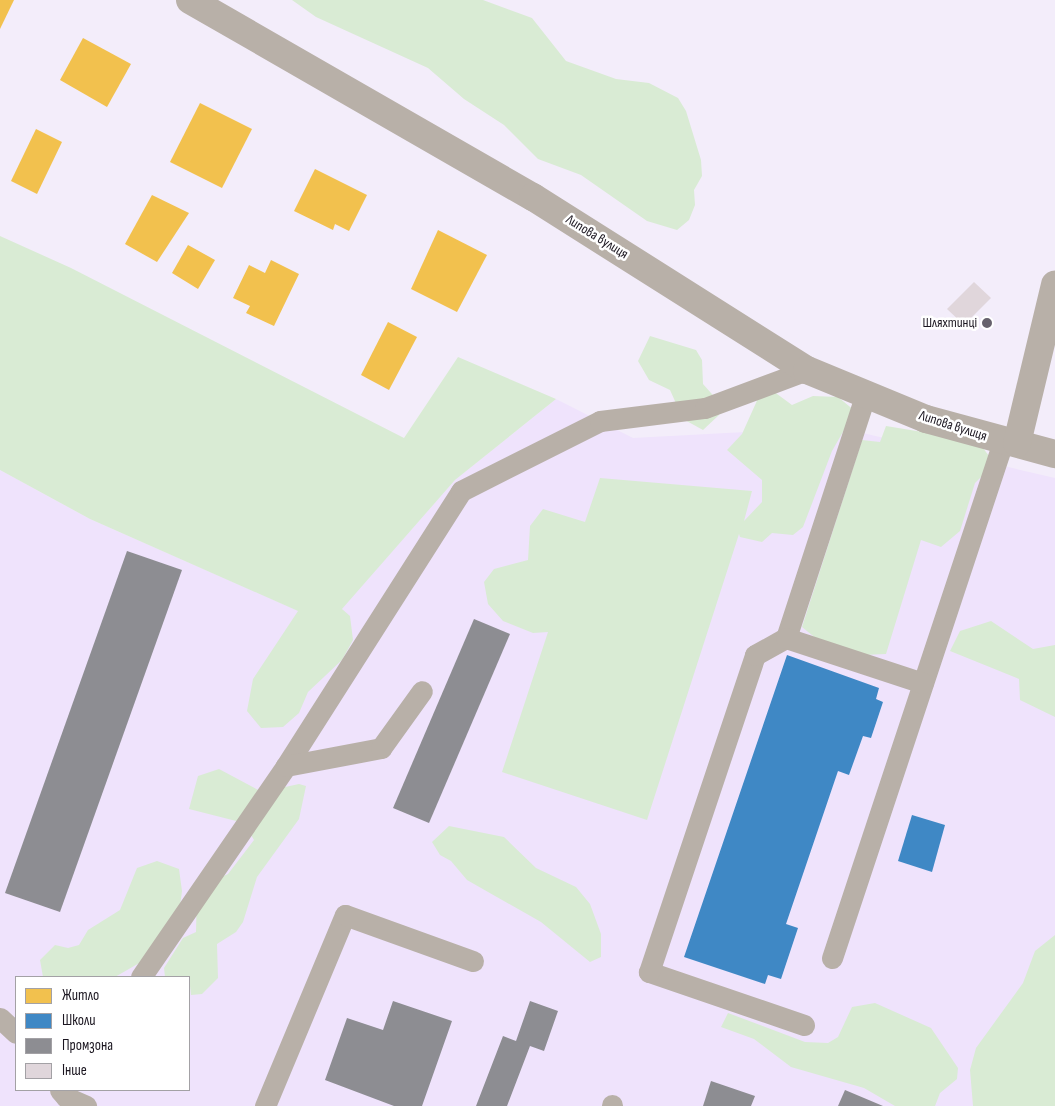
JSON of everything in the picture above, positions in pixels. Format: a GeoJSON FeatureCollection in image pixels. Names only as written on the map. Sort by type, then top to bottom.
{"type":"FeatureCollection","features":[{"type":"Feature","properties":{"kind":"street","name":"Липова вулиця"},"geometry":{"type":"LineString","coordinates":[[190,0],[533,197],[807,370],[926,418],[1055,454]]}},
{"type":"Feature","properties":{"kind":"street"},"geometry":{"type":"LineString","coordinates":[[1010,442],[1055,285]]}},
{"type":"Feature","properties":{"kind":"lane"},"geometry":{"type":"LineString","coordinates":[[142,976],[286,766],[460,491],[600,421],[705,408],[807,370]]}},
{"type":"Feature","properties":{"kind":"lane"},"geometry":{"type":"LineString","coordinates":[[804,1025],[649,972],[755,655],[786,638],[866,393]]}},
{"type":"Feature","properties":{"kind":"lane"},"geometry":{"type":"LineString","coordinates":[[832,958],[923,683],[1010,442]]}},
{"type":"Feature","properties":{"kind":"lane"},"geometry":{"type":"LineString","coordinates":[[786,638],[923,683]]}},
{"type":"Feature","properties":{"kind":"lane"},"geometry":{"type":"LineString","coordinates":[[286,766],[381,748],[422,691]]}},
{"type":"Feature","properties":{"kind":"lane"},"geometry":{"type":"LineString","coordinates":[[265,1106],[345,915],[474,961]]}},
{"type":"Feature","properties":{"kind":"lane"},"geometry":{"type":"LineString","coordinates":[[0,1018],[15,1033]]}},
{"type":"Feature","properties":{"kind":"lane"},"geometry":{"type":"LineString","coordinates":[[64,1096],[86,1106]]}},
{"type":"Feature","properties":{"kind":"shaded area"},"geometry":{"type":"Polygon","coordinates":[[[556,399],[633,438],[837,427],[1055,478],[1055,1106],[0,1106],[0,470],[90,519],[328,624],[455,480],[556,399]]]}},
{"type":"Feature","properties":{"kind":"green space"},"geometry":{"type":"Polygon","coordinates":[[[292,0],[483,0],[532,18],[566,61],[616,79],[649,83],[678,98],[686,111],[701,160],[702,176],[694,190],[695,205],[689,220],[677,230],[647,221],[581,175],[538,159],[504,125],[464,99],[428,68],[316,17],[292,0]]]}},
{"type":"Feature","properties":{"kind":"green space"},"geometry":{"type":"Polygon","coordinates":[[[0,236],[71,268],[404,438],[458,357],[556,399],[455,480],[342,609],[350,616],[353,640],[342,660],[308,692],[299,713],[283,727],[261,728],[247,711],[253,679],[298,611],[90,519],[0,470],[0,236]]]}},
{"type":"Feature","properties":{"kind":"green space"},"geometry":{"type":"Polygon","coordinates":[[[650,336],[696,350],[702,360],[703,384],[719,402],[719,415],[703,430],[683,419],[670,390],[649,380],[638,361],[650,336]]]}},
{"type":"Feature","properties":{"kind":"green space"},"geometry":{"type":"Polygon","coordinates":[[[773,391],[792,405],[813,396],[838,397],[855,411],[832,451],[803,527],[793,535],[772,533],[762,542],[740,537],[739,534],[647,820],[502,772],[548,632],[533,633],[503,621],[488,604],[484,582],[494,569],[528,560],[530,526],[543,509],[585,522],[600,478],[752,491],[744,521],[762,502],[762,480],[727,450],[742,434],[760,394],[773,391]]]}},
{"type":"Feature","properties":{"kind":"green space"},"geometry":{"type":"Polygon","coordinates":[[[886,426],[965,439],[983,448],[992,460],[988,470],[975,483],[960,531],[941,547],[921,540],[886,654],[863,655],[818,640],[802,627],[862,440],[880,442],[886,426]]]}},
{"type":"Feature","properties":{"kind":"green space"},"geometry":{"type":"Polygon","coordinates":[[[991,621],[1033,649],[1055,645],[1055,717],[1020,700],[1019,679],[950,651],[960,631],[991,621]]]}},
{"type":"Feature","properties":{"kind":"green space"},"geometry":{"type":"Polygon","coordinates":[[[219,769],[262,792],[299,784],[306,786],[299,819],[257,877],[243,922],[236,932],[217,944],[218,978],[202,994],[191,995],[190,976],[165,976],[164,968],[183,938],[196,932],[197,888],[228,874],[254,840],[244,823],[189,809],[198,776],[219,769]]]}},
{"type":"Feature","properties":{"kind":"green space"},"geometry":{"type":"Polygon","coordinates":[[[449,826],[504,837],[536,868],[576,887],[590,904],[601,934],[601,957],[590,962],[541,922],[467,880],[451,861],[440,855],[432,842],[449,826]]]}},
{"type":"Feature","properties":{"kind":"green space"},"geometry":{"type":"Polygon","coordinates":[[[157,861],[179,869],[182,891],[179,914],[148,958],[117,976],[43,976],[40,960],[55,945],[68,948],[79,945],[88,930],[120,910],[137,868],[157,861]]]}},
{"type":"Feature","properties":{"kind":"green space"},"geometry":{"type":"Polygon","coordinates":[[[1055,935],[1055,1106],[973,1106],[970,1070],[976,1048],[1023,983],[1035,951],[1055,935]]]}},
{"type":"Feature","properties":{"kind":"green space"},"geometry":{"type":"Polygon","coordinates":[[[875,1003],[931,1028],[958,1068],[957,1079],[940,1093],[935,1106],[895,1106],[864,1088],[791,1067],[754,1039],[721,1027],[728,1013],[805,1042],[828,1043],[838,1037],[852,1007],[875,1003]]]}},
{"type":"Feature","properties":{"kind":"building: Житло"},"geometry":{"type":"Polygon","coordinates":[[[0,0],[14,0],[0,29],[0,0]]]}},
{"type":"Feature","properties":{"kind":"building: Житло"},"geometry":{"type":"Polygon","coordinates":[[[83,38],[131,64],[107,107],[60,80],[83,38]]]}},
{"type":"Feature","properties":{"kind":"building: Житло"},"geometry":{"type":"Polygon","coordinates":[[[200,103],[252,129],[222,188],[170,162],[200,103]]]}},
{"type":"Feature","properties":{"kind":"building: Житло"},"geometry":{"type":"Polygon","coordinates":[[[36,129],[62,142],[37,194],[11,181],[36,129]]]}},
{"type":"Feature","properties":{"kind":"building: Житло"},"geometry":{"type":"Polygon","coordinates":[[[315,169],[367,195],[349,231],[335,224],[333,230],[294,211],[315,169]]]}},
{"type":"Feature","properties":{"kind":"building: Житло"},"geometry":{"type":"Polygon","coordinates":[[[152,195],[189,213],[157,262],[125,244],[152,195]]]}},
{"type":"Feature","properties":{"kind":"building: Житло"},"geometry":{"type":"Polygon","coordinates":[[[438,230],[487,255],[457,312],[411,289],[438,230]]]}},
{"type":"Feature","properties":{"kind":"building: Житло"},"geometry":{"type":"Polygon","coordinates":[[[188,245],[215,260],[198,289],[172,273],[188,245]]]}},
{"type":"Feature","properties":{"kind":"building: Житло"},"geometry":{"type":"Polygon","coordinates":[[[271,260],[299,274],[274,326],[246,313],[250,306],[233,298],[249,265],[265,273],[271,260]]]}},
{"type":"Feature","properties":{"kind":"building: Житло"},"geometry":{"type":"Polygon","coordinates":[[[388,322],[417,337],[389,390],[361,375],[388,322]]]}},
{"type":"Feature","properties":{"kind":"building: Школи"},"geometry":{"type":"Polygon","coordinates":[[[787,655],[879,688],[876,699],[883,702],[871,738],[863,736],[849,775],[838,771],[786,924],[798,928],[781,979],[768,975],[765,984],[684,957],[787,655]]]}},
{"type":"Feature","properties":{"kind":"building: Школи"},"geometry":{"type":"Polygon","coordinates":[[[912,815],[945,825],[932,872],[898,861],[912,815]]]}},
{"type":"Feature","properties":{"kind":"building: Промзона"},"geometry":{"type":"Polygon","coordinates":[[[127,551],[182,570],[60,912],[5,893],[127,551]]]}},
{"type":"Feature","properties":{"kind":"building: Промзона"},"geometry":{"type":"Polygon","coordinates":[[[474,619],[510,634],[429,823],[393,808],[474,619]]]}},
{"type":"Feature","properties":{"kind":"building: Промзона"},"geometry":{"type":"Polygon","coordinates":[[[393,1001],[452,1021],[422,1106],[394,1106],[325,1080],[347,1018],[383,1030],[393,1001]]]}},
{"type":"Feature","properties":{"kind":"building: Промзона"},"geometry":{"type":"Polygon","coordinates":[[[530,1001],[558,1011],[544,1051],[530,1046],[507,1106],[476,1106],[503,1036],[516,1041],[530,1001]]]}},
{"type":"Feature","properties":{"kind":"building: Промзона"},"geometry":{"type":"Polygon","coordinates":[[[711,1081],[755,1096],[751,1106],[703,1106],[711,1081]]]}},
{"type":"Feature","properties":{"kind":"building: Промзона"},"geometry":{"type":"Polygon","coordinates":[[[845,1090],[883,1106],[838,1106],[845,1090]]]}},
{"type":"Feature","properties":{"kind":"building: Інше"},"geometry":{"type":"Polygon","coordinates":[[[974,282],[991,298],[964,325],[947,309],[974,282]]]}},
{"type":"Feature","properties":{"kind":"place","name":"Шляхтинці"},"geometry":{"type":"Point","coordinates":[987,323]}}]}
